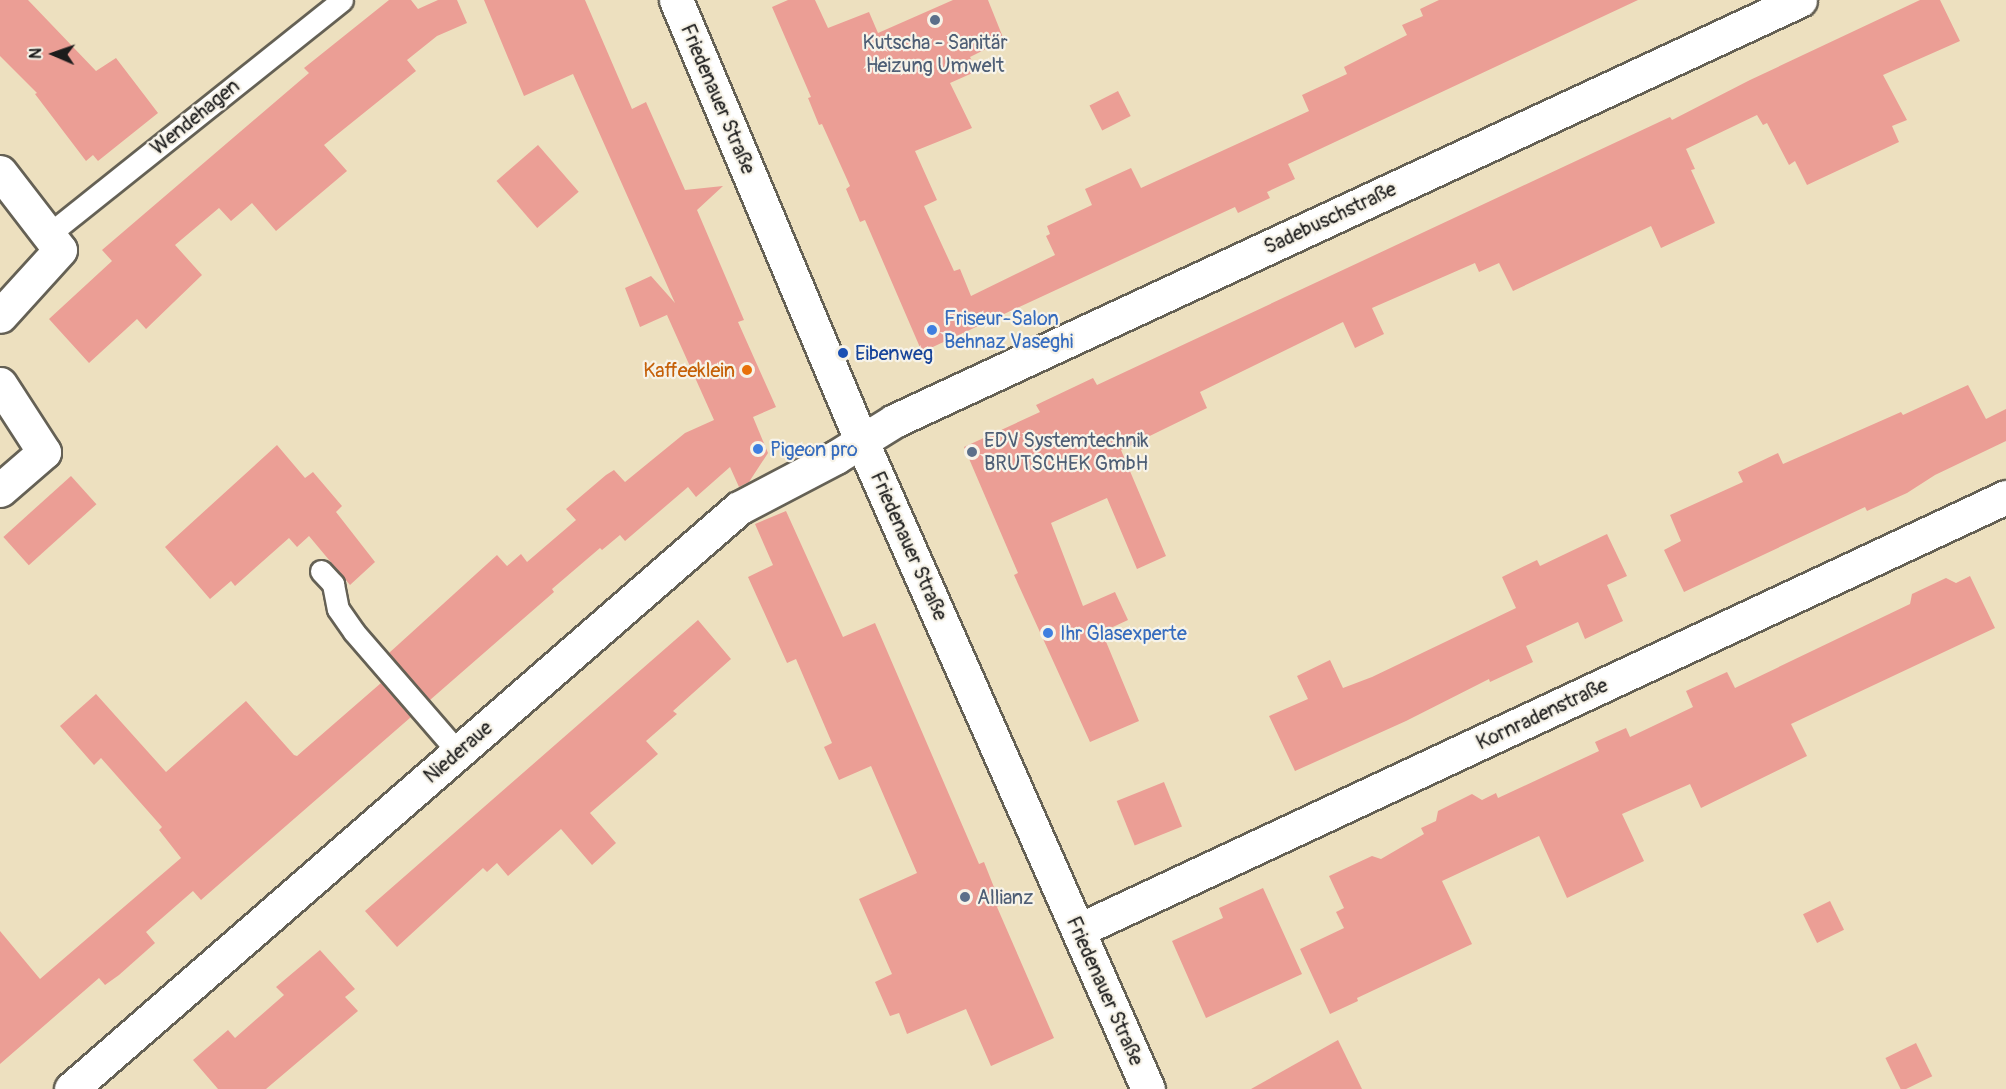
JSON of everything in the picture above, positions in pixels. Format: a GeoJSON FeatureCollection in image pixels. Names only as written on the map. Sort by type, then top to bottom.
{"type":"FeatureCollection","features":[{"type":"Feature","properties":{"kind":"street","name":"Friedenauer Straße"},"geometry":{"type":"LineString","coordinates":[[676,0],[862,442],[1148,1089]]}},
{"type":"Feature","properties":{"kind":"street","name":"Sadebuschstraße"},"geometry":{"type":"LineString","coordinates":[[862,442],[894,421],[1800,0]]}},
{"type":"Feature","properties":{"kind":"street"},"geometry":{"type":"LineString","coordinates":[[0,172],[60,250],[0,316]]}},
{"type":"Feature","properties":{"kind":"street"},"geometry":{"type":"LineString","coordinates":[[0,384],[44,452],[0,490]]}},
{"type":"Feature","properties":{"kind":"street","name":"Niederaue"},"geometry":{"type":"LineString","coordinates":[[71,1089],[739,507],[862,442]]}},
{"type":"Feature","properties":{"kind":"street","name":"Kornradenstraße"},"geometry":{"type":"LineString","coordinates":[[1079,930],[2006,497]]}},
{"type":"Feature","properties":{"kind":"lane","name":"Wendehagen"},"geometry":{"type":"LineString","coordinates":[[48,235],[342,0]]}},
{"type":"Feature","properties":{"kind":"lane"},"geometry":{"type":"LineString","coordinates":[[321,570],[333,584],[338,609],[354,632],[458,752]]}},
{"type":"Feature","properties":{"kind":"building"},"geometry":{"type":"Polygon","coordinates":[[[0,0],[28,0],[96,71],[116,58],[158,113],[98,161],[93,155],[86,161],[35,94],[37,93],[0,56],[0,0]]]}},
{"type":"Feature","properties":{"kind":"building"},"geometry":{"type":"Polygon","coordinates":[[[389,0],[411,0],[418,9],[438,0],[457,0],[467,23],[437,36],[407,60],[416,71],[324,145],[347,171],[276,231],[252,203],[231,221],[219,208],[175,245],[202,275],[146,329],[137,319],[89,363],[49,319],[112,261],[102,250],[309,73],[304,68],[389,0]]]}},
{"type":"Feature","properties":{"kind":"building"},"geometry":{"type":"Polygon","coordinates":[[[484,0],[585,0],[632,109],[646,102],[685,190],[723,186],[697,210],[744,320],[738,322],[776,407],[753,417],[768,453],[749,482],[739,487],[730,467],[696,497],[688,487],[625,541],[620,535],[602,550],[600,548],[552,589],[554,592],[430,700],[389,653],[497,555],[507,566],[521,554],[527,562],[576,520],[566,509],[606,475],[614,470],[625,482],[685,433],[714,420],[667,315],[669,314],[640,327],[625,288],[651,276],[675,303],[573,74],[524,96],[484,0]]]}},
{"type":"Feature","properties":{"kind":"building"},"geometry":{"type":"Polygon","coordinates":[[[788,0],[815,0],[828,28],[869,12],[878,33],[953,0],[988,0],[1004,40],[970,57],[977,71],[950,83],[972,128],[915,151],[937,200],[924,206],[954,271],[960,269],[971,296],[1055,255],[1046,236],[1050,234],[1047,226],[1092,205],[1085,189],[1131,168],[1141,188],[1309,111],[1302,95],[1347,74],[1344,67],[1407,35],[1402,25],[1423,16],[1420,9],[1439,0],[1638,0],[1288,164],[1295,179],[1267,192],[1270,198],[1238,213],[1235,207],[922,352],[865,220],[860,222],[846,189],[850,186],[822,124],[819,125],[808,98],[811,97],[772,7],[788,0]]]}},
{"type":"Feature","properties":{"kind":"building"},"geometry":{"type":"Polygon","coordinates":[[[1920,0],[1940,0],[1960,41],[1883,75],[1907,120],[1892,126],[1899,142],[1807,185],[1795,161],[1789,165],[1767,123],[1763,125],[1757,115],[1686,149],[1695,169],[1691,170],[1715,223],[1661,248],[1651,226],[1513,291],[1499,263],[1479,272],[1475,263],[1372,308],[1384,334],[1355,348],[1343,322],[1200,392],[1207,408],[1121,450],[1166,556],[1137,569],[1107,498],[1051,523],[1083,606],[1115,592],[1128,620],[1102,632],[1139,721],[1090,742],[1014,575],[1018,573],[964,447],[1040,412],[1036,405],[1093,378],[1097,385],[1670,117],[1672,120],[1750,80],[1920,0]]]}},
{"type":"Feature","properties":{"kind":"building"},"geometry":{"type":"Polygon","coordinates":[[[1118,91],[1131,116],[1102,130],[1089,106],[1118,91]]]}},
{"type":"Feature","properties":{"kind":"building"},"geometry":{"type":"Polygon","coordinates":[[[538,145],[579,192],[537,228],[496,181],[538,145]]]}},
{"type":"Feature","properties":{"kind":"building"},"geometry":{"type":"Polygon","coordinates":[[[1968,385],[1986,419],[2006,409],[2006,441],[1935,475],[1907,493],[1867,511],[1865,507],[1684,592],[1664,550],[1681,541],[1670,515],[1743,482],[1738,472],[1778,453],[1783,464],[1901,412],[1903,415],[1968,385]]]}},
{"type":"Feature","properties":{"kind":"building"},"geometry":{"type":"Polygon","coordinates":[[[277,445],[305,478],[313,472],[342,506],[336,512],[375,562],[350,585],[309,536],[297,547],[289,538],[235,586],[231,581],[210,599],[165,547],[277,445]]]}},
{"type":"Feature","properties":{"kind":"building"},"geometry":{"type":"Polygon","coordinates":[[[71,476],[96,504],[29,565],[3,537],[71,476]]]}},
{"type":"Feature","properties":{"kind":"building"},"geometry":{"type":"Polygon","coordinates":[[[786,511],[843,637],[875,623],[979,864],[984,862],[1001,905],[997,907],[1054,1038],[991,1066],[966,1009],[907,1034],[899,1013],[890,1016],[875,982],[892,974],[859,899],[917,873],[871,766],[839,780],[824,747],[832,743],[796,659],[787,663],[748,577],[773,565],[755,524],[786,511]]]}},
{"type":"Feature","properties":{"kind":"building"},"geometry":{"type":"Polygon","coordinates":[[[1607,534],[1627,576],[1607,585],[1623,621],[1585,639],[1578,622],[1526,646],[1533,662],[1490,682],[1489,679],[1406,721],[1295,771],[1269,716],[1308,699],[1297,676],[1330,660],[1343,688],[1372,677],[1516,608],[1502,577],[1537,560],[1540,566],[1607,534]]]}},
{"type":"Feature","properties":{"kind":"building"},"geometry":{"type":"Polygon","coordinates":[[[1970,576],[1995,628],[1791,724],[1807,756],[1701,808],[1690,784],[1622,814],[1644,861],[1567,898],[1539,836],[1442,881],[1472,944],[1357,998],[1358,1001],[1330,1014],[1300,949],[1344,928],[1336,912],[1344,908],[1329,876],[1372,856],[1381,859],[1424,834],[1421,828],[1436,821],[1438,811],[1472,794],[1482,800],[1496,793],[1498,798],[1599,751],[1595,742],[1626,728],[1630,737],[1693,707],[1686,691],[1727,672],[1735,688],[1910,604],[1912,594],[1946,578],[1956,583],[1970,576]]]}},
{"type":"Feature","properties":{"kind":"building"},"geometry":{"type":"Polygon","coordinates":[[[698,620],[731,659],[673,711],[677,714],[646,741],[658,754],[590,813],[616,843],[592,865],[561,829],[508,876],[497,863],[487,872],[483,868],[397,947],[365,911],[698,620]]]}},
{"type":"Feature","properties":{"kind":"building"},"geometry":{"type":"Polygon","coordinates":[[[381,683],[411,717],[201,900],[193,891],[146,932],[155,943],[119,975],[105,985],[99,978],[0,1064],[0,931],[40,979],[181,858],[159,830],[162,827],[101,758],[94,765],[60,726],[96,694],[166,772],[246,701],[297,756],[381,683]]]}},
{"type":"Feature","properties":{"kind":"building"},"geometry":{"type":"Polygon","coordinates":[[[1164,782],[1182,827],[1135,846],[1117,801],[1164,782]]]}},
{"type":"Feature","properties":{"kind":"building"},"geometry":{"type":"Polygon","coordinates":[[[1263,888],[1302,974],[1206,1018],[1172,941],[1223,918],[1219,908],[1263,888]]]}},
{"type":"Feature","properties":{"kind":"building"},"geometry":{"type":"Polygon","coordinates":[[[1830,901],[1844,930],[1817,943],[1803,914],[1830,901]]]}},
{"type":"Feature","properties":{"kind":"building"},"geometry":{"type":"Polygon","coordinates":[[[320,950],[355,989],[345,997],[358,1011],[266,1089],[218,1089],[193,1060],[228,1030],[235,1038],[284,995],[276,987],[320,950]]]}},
{"type":"Feature","properties":{"kind":"building"},"geometry":{"type":"Polygon","coordinates":[[[1338,1040],[1362,1089],[1251,1089],[1338,1040]]]}},
{"type":"Feature","properties":{"kind":"building"},"geometry":{"type":"Polygon","coordinates":[[[1916,1043],[1932,1076],[1906,1089],[1901,1089],[1885,1058],[1916,1043]]]}},
{"type":"Feature","properties":{"kind":"place","name":"Kutscha - Sanitär Heizung Umwelt"},"geometry":{"type":"Point","coordinates":[935,20]}},
{"type":"Feature","properties":{"kind":"place","name":"Friseur-Salon Behnaz Vaseghi"},"geometry":{"type":"Point","coordinates":[932,330]}},
{"type":"Feature","properties":{"kind":"place","name":"Eibenweg"},"geometry":{"type":"Point","coordinates":[843,353]}},
{"type":"Feature","properties":{"kind":"place","name":"Kaffeeklein"},"geometry":{"type":"Point","coordinates":[747,370]}},
{"type":"Feature","properties":{"kind":"place","name":"Pigeon pro"},"geometry":{"type":"Point","coordinates":[758,449]}},
{"type":"Feature","properties":{"kind":"place","name":"EDV Systemtechnik BRUTSCHEK GmbH"},"geometry":{"type":"Point","coordinates":[972,452]}},
{"type":"Feature","properties":{"kind":"place","name":"Ihr Glasexperte"},"geometry":{"type":"Point","coordinates":[1048,633]}},
{"type":"Feature","properties":{"kind":"place","name":"Allianz"},"geometry":{"type":"Point","coordinates":[965,897]}}]}
